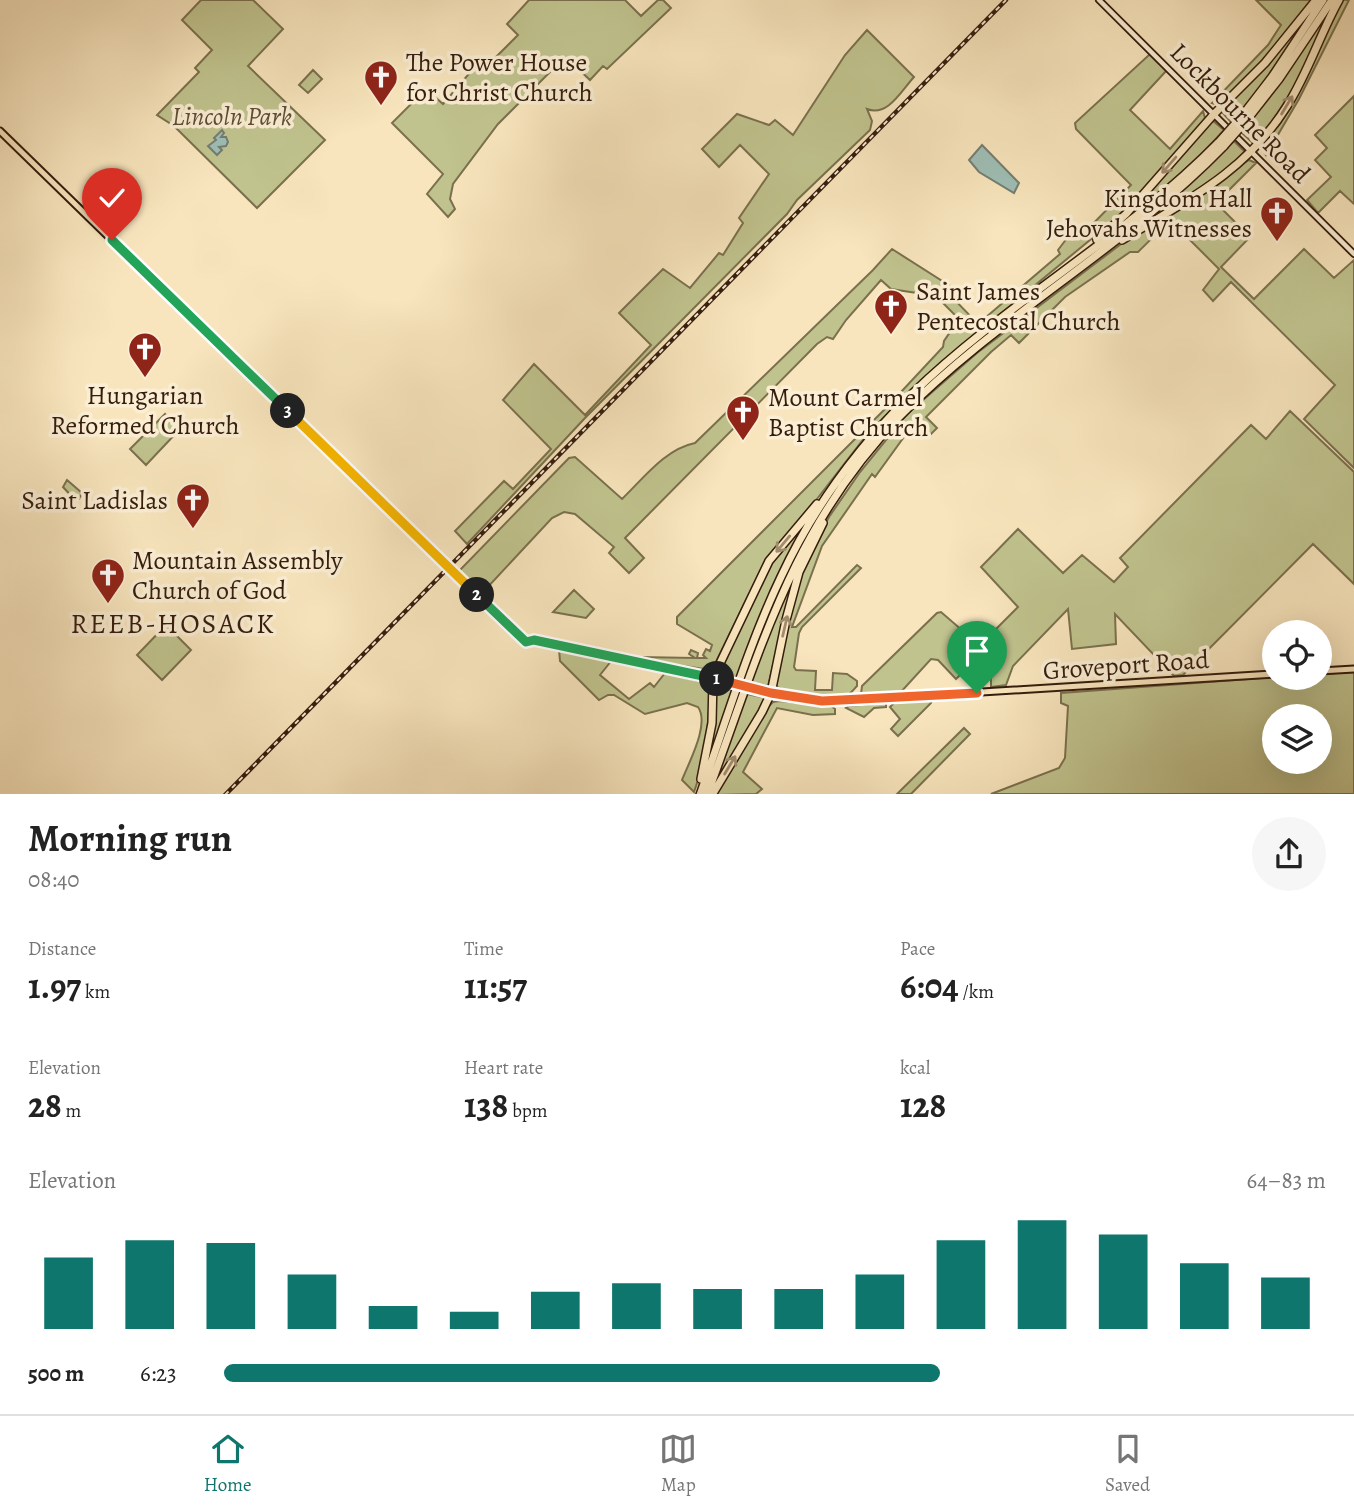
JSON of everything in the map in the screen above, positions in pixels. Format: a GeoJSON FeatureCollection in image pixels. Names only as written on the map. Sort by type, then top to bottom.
{"type":"FeatureCollection","features":[{"type":"Feature","properties":{"kind":"highway"},"geometry":{"type":"LineString","coordinates":[[1077,261],[1126,214],[1214,114],[1265,63],[1315,0]]}},
{"type":"Feature","properties":{"kind":"highway"},"geometry":{"type":"LineString","coordinates":[[1244,118],[1324,0]]}},
{"type":"Feature","properties":{"kind":"highway"},"geometry":{"type":"LineString","coordinates":[[708,789],[770,619],[799,556],[827,509],[871,448],[931,386],[1172,195],[1279,79],[1332,0]]}},
{"type":"Feature","properties":{"kind":"highway"},"geometry":{"type":"LineString","coordinates":[[1106,247],[1118,243],[1218,181],[1272,128],[1289,104],[1339,0]]}},
{"type":"Feature","properties":{"kind":"highway"},"geometry":{"type":"LineString","coordinates":[[708,789],[771,598],[803,535],[828,494],[862,448],[923,384],[1167,191],[1221,144]]}},
{"type":"Feature","properties":{"kind":"highway"},"geometry":{"type":"LineString","coordinates":[[708,789],[717,679],[769,561],[828,494]]}},
{"type":"Feature","properties":{"kind":"highway"},"geometry":{"type":"LineString","coordinates":[[698,794],[708,789],[762,712],[771,693],[796,581],[823,524],[827,509]]}},
{"type":"Feature","properties":{"kind":"main road","name":"Lockbourne Road"},"geometry":{"type":"LineString","coordinates":[[1099,0],[1354,254]]}},
{"type":"Feature","properties":{"kind":"main road","name":"Groveport Road"},"geometry":{"type":"LineString","coordinates":[[0,131],[526,642],[534,640],[761,691],[814,700],[837,701],[1262,675]]}},
{"type":"Feature","properties":{"kind":"main road"},"geometry":{"type":"LineString","coordinates":[[1332,670],[1354,669]]}},
{"type":"Feature","properties":{"kind":"green space","name":"Lincoln Park"},"geometry":{"type":"Polygon","coordinates":[[[201,0],[253,0],[283,29],[248,66],[325,140],[257,208],[174,126],[157,115],[199,72],[195,68],[212,50],[182,20],[201,0]]]}},
{"type":"Feature","properties":{"kind":"green space"},"geometry":{"type":"Polygon","coordinates":[[[529,0],[625,0],[641,16],[658,0],[663,0],[671,8],[607,69],[603,66],[590,80],[574,65],[556,66],[498,124],[453,184],[450,199],[455,209],[448,217],[427,194],[443,174],[392,123],[426,89],[443,104],[479,62],[486,67],[518,35],[507,24],[529,0]]]}},
{"type":"Feature","properties":{"kind":"green space"},"geometry":{"type":"Polygon","coordinates":[[[1256,0],[1312,0],[1244,80],[1218,105],[1212,103],[1268,45],[1281,25],[1256,0]]]}},
{"type":"Feature","properties":{"kind":"green space"},"geometry":{"type":"Polygon","coordinates":[[[1341,0],[1349,0],[1299,99],[1266,155],[1262,149],[1265,139],[1294,99],[1341,0]]]}},
{"type":"Feature","properties":{"kind":"green space"},"geometry":{"type":"Polygon","coordinates":[[[1333,5],[1289,95],[1254,144],[1241,132],[1277,87],[1333,5]]]}},
{"type":"Feature","properties":{"kind":"green space"},"geometry":{"type":"Polygon","coordinates":[[[1315,7],[1257,92],[1231,122],[1221,111],[1255,77],[1315,7]]]}},
{"type":"Feature","properties":{"kind":"green space"},"geometry":{"type":"Polygon","coordinates":[[[867,30],[914,77],[888,106],[875,110],[867,109],[872,121],[870,130],[797,200],[787,214],[585,418],[467,544],[455,531],[504,481],[513,489],[551,449],[503,400],[534,364],[585,415],[651,345],[619,313],[663,269],[690,288],[719,253],[723,255],[743,223],[739,218],[769,174],[740,145],[719,167],[702,149],[737,114],[769,125],[775,120],[793,135],[845,55],[867,30]]]}},
{"type":"Feature","properties":{"kind":"green space"},"geometry":{"type":"Polygon","coordinates":[[[1150,54],[1167,70],[1130,110],[1170,149],[1203,111],[1203,123],[1118,217],[938,365],[869,432],[810,508],[748,596],[713,668],[710,670],[639,657],[695,658],[689,654],[691,650],[698,653],[697,658],[706,658],[703,655],[706,649],[710,651],[712,645],[677,624],[677,617],[887,407],[943,347],[944,341],[959,319],[936,296],[891,289],[881,280],[833,339],[827,337],[817,344],[625,538],[644,558],[629,573],[609,553],[614,547],[575,514],[564,512],[552,518],[485,590],[479,591],[459,571],[569,458],[575,457],[622,499],[664,458],[695,443],[892,249],[950,286],[946,291],[978,324],[1060,254],[1058,250],[1071,233],[1080,237],[1131,185],[1076,129],[1075,123],[1150,54]]]}},
{"type":"Feature","properties":{"kind":"green space"},"geometry":{"type":"Polygon","coordinates":[[[313,70],[322,79],[308,93],[299,85],[313,70]]]}},
{"type":"Feature","properties":{"kind":"green space"},"geometry":{"type":"Polygon","coordinates":[[[1354,96],[1354,204],[1340,191],[1318,213],[1307,200],[1331,177],[1315,160],[1327,148],[1315,135],[1354,96]]]}},
{"type":"Feature","properties":{"kind":"green space"},"geometry":{"type":"Polygon","coordinates":[[[1212,120],[1224,130],[1173,180],[1118,225],[1212,120]]]}},
{"type":"Feature","properties":{"kind":"green space"},"geometry":{"type":"Polygon","coordinates":[[[1234,141],[1245,152],[1219,177],[1146,222],[1190,184],[1234,141]]]}},
{"type":"Feature","properties":{"kind":"green space"},"geometry":{"type":"Polygon","coordinates":[[[1249,160],[1256,163],[1216,203],[1250,237],[1221,267],[1254,299],[1304,249],[1334,278],[1354,260],[1354,468],[1304,419],[1335,385],[1231,282],[1213,301],[1203,290],[1219,269],[1177,227],[1171,227],[1156,235],[1138,252],[1130,252],[1065,297],[1019,343],[1011,335],[991,352],[926,417],[937,428],[928,437],[912,426],[875,477],[872,474],[822,546],[792,627],[796,627],[857,565],[861,568],[802,627],[794,667],[796,670],[816,671],[815,690],[832,690],[833,673],[847,674],[857,681],[857,686],[849,694],[842,696],[802,694],[777,687],[774,680],[801,573],[814,545],[829,517],[860,472],[907,414],[977,353],[1125,241],[1217,185],[1249,160]]]}},
{"type":"Feature","properties":{"kind":"green space"},"geometry":{"type":"Polygon","coordinates":[[[1290,411],[1354,472],[1354,584],[1313,544],[1183,675],[1174,676],[1115,614],[1116,644],[1072,649],[1068,609],[1013,666],[1006,685],[991,687],[991,677],[987,673],[974,676],[966,669],[956,679],[938,660],[931,659],[900,693],[861,694],[862,686],[937,613],[941,612],[971,638],[982,643],[1018,607],[981,567],[1018,529],[1063,573],[1082,555],[1114,582],[1128,567],[1120,558],[1251,425],[1266,439],[1290,411]]]}},
{"type":"Feature","properties":{"kind":"green space"},"geometry":{"type":"Polygon","coordinates":[[[165,414],[180,429],[146,465],[130,449],[165,414]]]}},
{"type":"Feature","properties":{"kind":"green space"},"geometry":{"type":"Polygon","coordinates":[[[67,480],[82,493],[79,499],[75,500],[63,487],[67,480]]]}},
{"type":"Feature","properties":{"kind":"green space"},"geometry":{"type":"Polygon","coordinates":[[[806,522],[768,598],[737,678],[718,673],[770,564],[806,522]]]}},
{"type":"Feature","properties":{"kind":"green space"},"geometry":{"type":"Polygon","coordinates":[[[803,557],[793,582],[768,686],[751,682],[772,624],[803,557]]]}},
{"type":"Feature","properties":{"kind":"green space"},"geometry":{"type":"Polygon","coordinates":[[[574,590],[594,609],[586,618],[553,612],[574,590]]]}},
{"type":"Feature","properties":{"kind":"green space"},"geometry":{"type":"Polygon","coordinates":[[[166,625],[191,650],[162,680],[137,655],[166,625]]]}},
{"type":"Feature","properties":{"kind":"green space"},"geometry":{"type":"Polygon","coordinates":[[[559,649],[612,660],[600,675],[629,699],[650,683],[654,687],[665,673],[703,682],[710,688],[706,741],[694,792],[682,780],[700,733],[702,723],[698,707],[687,703],[645,714],[614,695],[599,700],[560,661],[559,649]]]}},
{"type":"Feature","properties":{"kind":"green space"},"geometry":{"type":"Polygon","coordinates":[[[1354,672],[1354,794],[991,794],[1059,768],[1065,758],[1068,706],[1061,703],[1061,693],[1262,678],[1262,690],[1332,690],[1332,673],[1354,672]]]}},
{"type":"Feature","properties":{"kind":"green space"},"geometry":{"type":"Polygon","coordinates":[[[716,686],[733,690],[709,755],[716,686]]]}},
{"type":"Feature","properties":{"kind":"green space"},"geometry":{"type":"Polygon","coordinates":[[[747,694],[766,698],[714,787],[713,786],[747,694]]]}},
{"type":"Feature","properties":{"kind":"green space"},"geometry":{"type":"Polygon","coordinates":[[[932,699],[898,736],[891,729],[900,719],[890,707],[896,701],[932,699]]]}},
{"type":"Feature","properties":{"kind":"green space"},"geometry":{"type":"Polygon","coordinates":[[[773,702],[831,706],[835,709],[835,714],[813,715],[777,708],[743,772],[762,789],[756,794],[717,794],[766,709],[773,702]]]}},
{"type":"Feature","properties":{"kind":"green space"},"geometry":{"type":"Polygon","coordinates":[[[886,703],[886,707],[874,708],[864,717],[846,708],[849,706],[886,703]]]}},
{"type":"Feature","properties":{"kind":"green space"},"geometry":{"type":"Polygon","coordinates":[[[964,728],[970,734],[911,794],[897,794],[964,728]]]}},
{"type":"Feature","properties":{"kind":"water"},"geometry":{"type":"Polygon","coordinates":[[[222,130],[224,133],[221,137],[226,137],[228,142],[226,146],[219,147],[222,150],[217,155],[208,146],[222,130]]]}},
{"type":"Feature","properties":{"kind":"water"},"geometry":{"type":"Polygon","coordinates":[[[982,145],[1019,183],[1014,193],[979,172],[969,160],[982,145]]]}},
{"type":"Feature","properties":{"kind":"railway"},"geometry":{"type":"LineString","coordinates":[[226,794],[1006,0]]}},
{"type":"Feature","properties":{"kind":"place","name":"The Power House for Christ Church"},"geometry":{"type":"Point","coordinates":[381,107]}},
{"type":"Feature","properties":{"kind":"place","name":"Kingdom Hall Jehovahs Witnesses"},"geometry":{"type":"Point","coordinates":[1277,243]}},
{"type":"Feature","properties":{"kind":"place","name":"Saint James Pentecostal Church"},"geometry":{"type":"Point","coordinates":[891,336]}},
{"type":"Feature","properties":{"kind":"place","name":"Hungarian Reformed Church"},"geometry":{"type":"Point","coordinates":[145,379]}},
{"type":"Feature","properties":{"kind":"place","name":"Mount Carmel Baptist Church"},"geometry":{"type":"Point","coordinates":[743,442]}},
{"type":"Feature","properties":{"kind":"place","name":"Saint Ladislas"},"geometry":{"type":"Point","coordinates":[193,530]}},
{"type":"Feature","properties":{"kind":"place","name":"Mountain Assembly Church of God"},"geometry":{"type":"Point","coordinates":[108,605]}},
{"type":"Feature","properties":{"kind":"district","name":"REEB-HOSACK"},"geometry":{"type":"Point","coordinates":[173,624]}},
{"type":"Feature","properties":{"kind":"route"},"geometry":{"type":"LineString","coordinates":[[112,240],[526,642],[534,640],[804,699],[837,701],[977,693]]}}]}
